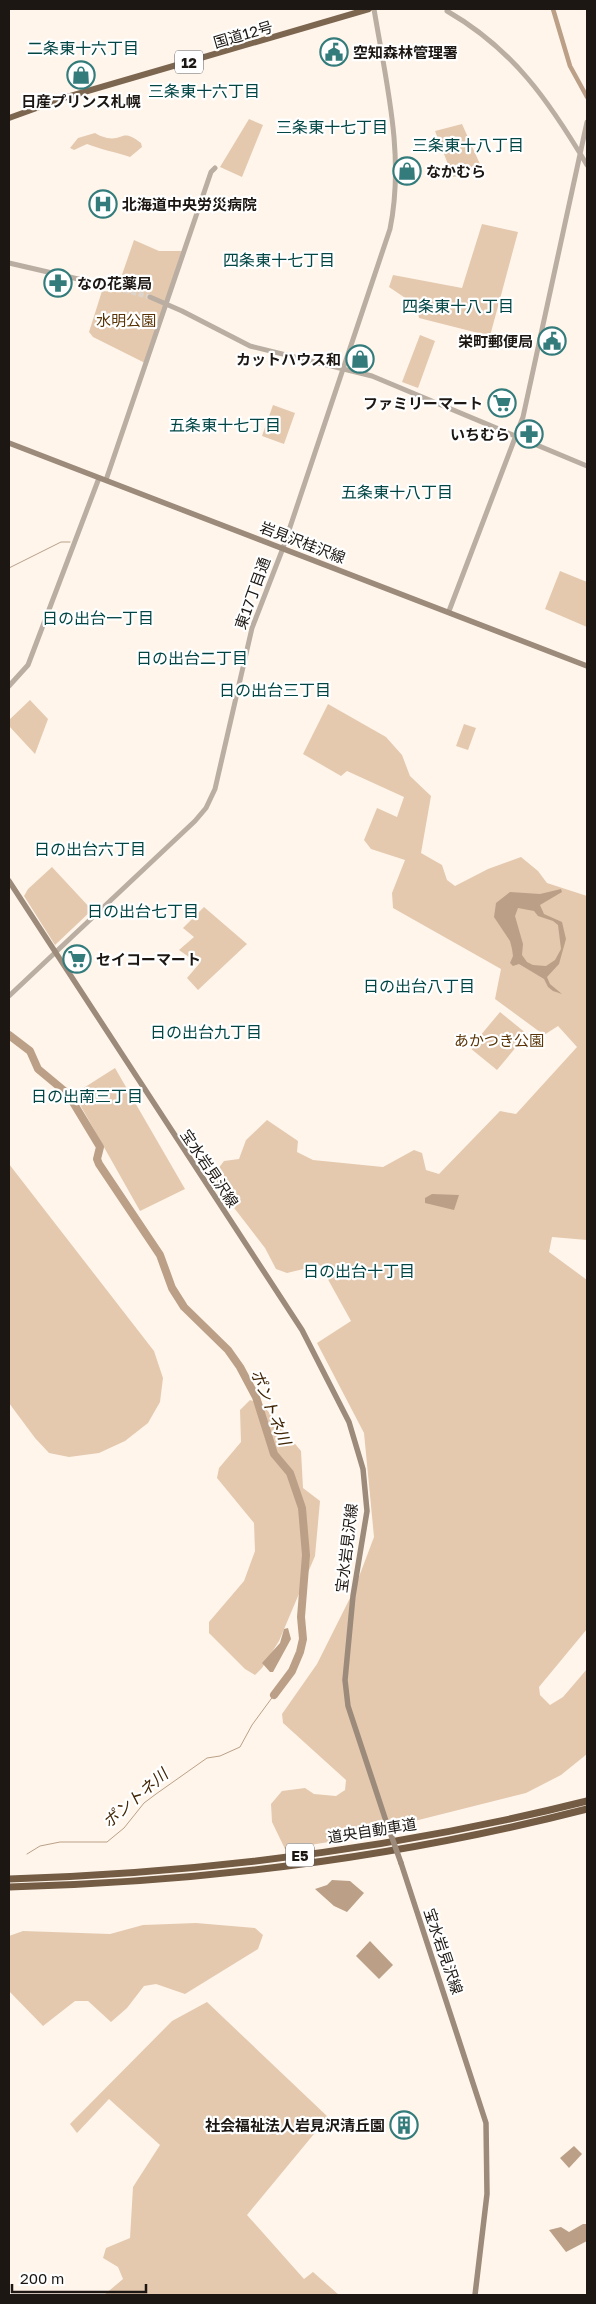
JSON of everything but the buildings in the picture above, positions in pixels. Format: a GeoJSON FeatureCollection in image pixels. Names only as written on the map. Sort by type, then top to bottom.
{"type":"FeatureCollection","features":[{"type":"Feature","properties":{"kind":"highway","name":"国道12号"},"geometry":{"type":"LineString","coordinates":[[9,118],[67,97],[369,9]]}},
{"type":"Feature","properties":{"kind":"highway","name":"道央自動車道"},"geometry":{"type":"LineString","coordinates":[[9,1879],[127,1873],[278,1858],[470,1827],[587,1801]]}},
{"type":"Feature","properties":{"kind":"highway","name":"道央自動車道"},"geometry":{"type":"LineString","coordinates":[[9,1887],[128,1881],[279,1866],[376,1852],[472,1834],[587,1809]]}},
{"type":"Feature","properties":{"kind":"main road","name":"岩見沢桂沢線"},"geometry":{"type":"LineString","coordinates":[[9,444],[587,666]]}},
{"type":"Feature","properties":{"kind":"main road","name":"宝水岩見沢線"},"geometry":{"type":"LineString","coordinates":[[9,881],[302,1330],[335,1392],[351,1428],[362,1469],[367,1511],[353,1596],[345,1680],[347,1697],[362,1752],[401,1863],[486,2123],[487,2194],[475,2295]]}},
{"type":"Feature","properties":{"kind":"street","name":"東17丁目通"},"geometry":{"type":"LineString","coordinates":[[9,996],[195,821],[210,802],[215,789],[249,638],[344,368],[390,230],[395,207],[396,152],[374,9]]}},
{"type":"Feature","properties":{"kind":"street"},"geometry":{"type":"LineString","coordinates":[[447,11],[486,36],[521,69],[544,97],[587,164]]}},
{"type":"Feature","properties":{"kind":"street"},"geometry":{"type":"LineString","coordinates":[[450,612],[517,436],[530,392],[587,122]]}},
{"type":"Feature","properties":{"kind":"street"},"geometry":{"type":"LineString","coordinates":[[106,480],[211,172],[216,168]]}},
{"type":"Feature","properties":{"kind":"street"},"geometry":{"type":"LineString","coordinates":[[9,263],[117,288]]}},
{"type":"Feature","properties":{"kind":"street"},"geometry":{"type":"LineString","coordinates":[[150,297],[230,337],[260,349],[344,368],[385,381],[587,466]]}},
{"type":"Feature","properties":{"kind":"street"},"geometry":{"type":"LineString","coordinates":[[9,686],[28,665],[99,478]]}},
{"type":"Feature","properties":{"kind":"green space"},"geometry":{"type":"Polygon","coordinates":[[[249,119],[263,125],[242,177],[220,167],[249,119]]]}},
{"type":"Feature","properties":{"kind":"green space"},"geometry":{"type":"Polygon","coordinates":[[[462,124],[484,173],[453,177],[435,131],[462,124]]]}},
{"type":"Feature","properties":{"kind":"green space"},"geometry":{"type":"Polygon","coordinates":[[[95,133],[107,138],[130,136],[141,143],[142,147],[130,157],[87,144],[74,150],[70,148],[78,138],[95,133]]]}},
{"type":"Feature","properties":{"kind":"green space"},"geometry":{"type":"Polygon","coordinates":[[[482,224],[518,232],[490,336],[419,318],[417,306],[389,287],[393,275],[462,288],[482,224]]]}},
{"type":"Feature","properties":{"kind":"green space","name":"水明公園"},"geometry":{"type":"Polygon","coordinates":[[[134,240],[159,251],[182,251],[145,363],[93,337],[89,332],[102,291],[116,292],[134,240]]]}},
{"type":"Feature","properties":{"kind":"green space"},"geometry":{"type":"Polygon","coordinates":[[[420,335],[435,341],[418,388],[402,382],[420,335]]]}},
{"type":"Feature","properties":{"kind":"green space"},"geometry":{"type":"Polygon","coordinates":[[[273,405],[295,413],[284,444],[262,436],[273,405]]]}},
{"type":"Feature","properties":{"kind":"green space"},"geometry":{"type":"Polygon","coordinates":[[[560,571],[587,582],[587,627],[545,609],[560,571]]]}},
{"type":"Feature","properties":{"kind":"green space"},"geometry":{"type":"Polygon","coordinates":[[[30,700],[48,719],[35,754],[9,726],[9,720],[30,700]]]}},
{"type":"Feature","properties":{"kind":"green space"},"geometry":{"type":"Polygon","coordinates":[[[328,704],[386,737],[402,755],[410,776],[431,796],[421,853],[442,865],[447,880],[455,886],[488,869],[521,857],[538,871],[547,883],[587,896],[587,1240],[552,1237],[549,1252],[587,1280],[587,1629],[539,1687],[540,1695],[550,1705],[563,1697],[587,1669],[587,1754],[561,1775],[526,1793],[335,1841],[285,1849],[272,1822],[271,1804],[282,1791],[305,1788],[314,1794],[336,1796],[345,1790],[346,1780],[283,1723],[282,1714],[317,1664],[354,1590],[374,1537],[364,1433],[317,1343],[351,1321],[320,1265],[287,1273],[276,1269],[265,1248],[211,1178],[224,1161],[239,1159],[246,1140],[267,1120],[298,1141],[297,1152],[313,1160],[383,1167],[414,1150],[422,1153],[426,1170],[439,1174],[500,1111],[516,1114],[577,1047],[558,1026],[544,1035],[495,999],[501,969],[393,908],[392,893],[405,860],[371,849],[364,840],[377,808],[397,817],[404,797],[347,771],[341,776],[303,754],[328,704]]]}},
{"type":"Feature","properties":{"kind":"green space"},"geometry":{"type":"Polygon","coordinates":[[[464,724],[476,728],[468,750],[456,746],[464,724]]]}},
{"type":"Feature","properties":{"kind":"green space"},"geometry":{"type":"Polygon","coordinates":[[[52,867],[92,910],[55,945],[24,896],[28,889],[52,867]]]}},
{"type":"Feature","properties":{"kind":"green space"},"geometry":{"type":"Polygon","coordinates":[[[204,907],[247,944],[198,990],[187,978],[199,964],[179,950],[194,937],[183,928],[204,907]]]}},
{"type":"Feature","properties":{"kind":"green space","name":"あかつき公園"},"geometry":{"type":"Polygon","coordinates":[[[500,1012],[527,1034],[497,1070],[470,1048],[500,1012]]]}},
{"type":"Feature","properties":{"kind":"green space"},"geometry":{"type":"Polygon","coordinates":[[[115,1068],[185,1189],[140,1211],[74,1094],[115,1068]]]}},
{"type":"Feature","properties":{"kind":"green space"},"geometry":{"type":"Polygon","coordinates":[[[9,1164],[154,1351],[163,1378],[160,1402],[148,1423],[125,1441],[99,1453],[69,1457],[49,1453],[35,1438],[9,1403],[9,1164]]]}},
{"type":"Feature","properties":{"kind":"green space"},"geometry":{"type":"Polygon","coordinates":[[[250,1400],[262,1404],[301,1451],[303,1488],[320,1501],[315,1556],[279,1641],[262,1668],[255,1675],[245,1669],[209,1633],[209,1622],[244,1581],[255,1551],[254,1523],[217,1478],[219,1468],[241,1442],[240,1410],[250,1400]]]}},
{"type":"Feature","properties":{"kind":"green space"},"geometry":{"type":"Polygon","coordinates":[[[196,1923],[255,1928],[263,1935],[258,1949],[185,1994],[156,1984],[144,1986],[127,2008],[111,2022],[88,2001],[75,2001],[43,2026],[9,1991],[9,1936],[23,1931],[110,1934],[143,1925],[196,1923]]]}},
{"type":"Feature","properties":{"kind":"green space"},"geometry":{"type":"Polygon","coordinates":[[[207,2002],[328,2117],[247,2215],[304,2279],[313,2272],[339,2295],[104,2295],[123,2279],[118,2267],[103,2258],[106,2248],[130,2238],[133,2187],[160,2145],[109,2099],[77,2133],[70,2124],[172,2021],[207,2002]]]}},
{"type":"Feature","properties":{"kind":"shaded area"},"geometry":{"type":"Polygon","coordinates":[[[561,889],[562,892],[540,905],[544,914],[562,922],[566,939],[559,964],[547,977],[550,984],[562,994],[553,991],[548,987],[544,979],[519,964],[513,966],[510,963],[513,956],[510,941],[494,917],[496,903],[510,892],[540,894],[561,889]],[[518,908],[515,916],[523,944],[522,955],[527,962],[533,965],[546,966],[555,960],[561,949],[558,925],[553,921],[538,916],[534,911],[518,908]]]}},
{"type":"Feature","properties":{"kind":"shaded area"},"geometry":{"type":"Polygon","coordinates":[[[432,1194],[459,1195],[454,1210],[425,1203],[425,1198],[432,1194]]]}},
{"type":"Feature","properties":{"kind":"shaded area"},"geometry":{"type":"Polygon","coordinates":[[[288,1628],[291,1639],[273,1672],[270,1672],[262,1663],[280,1643],[284,1629],[288,1628]]]}},
{"type":"Feature","properties":{"kind":"shaded area"},"geometry":{"type":"Polygon","coordinates":[[[332,1880],[350,1881],[364,1893],[347,1912],[334,1906],[315,1889],[327,1885],[332,1880]]]}},
{"type":"Feature","properties":{"kind":"shaded area"},"geometry":{"type":"Polygon","coordinates":[[[370,1941],[393,1965],[379,1979],[356,1956],[370,1941]]]}},
{"type":"Feature","properties":{"kind":"shaded area"},"geometry":{"type":"Polygon","coordinates":[[[574,2146],[582,2154],[569,2168],[560,2158],[574,2146]]]}},
{"type":"Feature","properties":{"kind":"shaded area"},"geometry":{"type":"Polygon","coordinates":[[[583,2224],[587,2224],[587,2241],[566,2252],[549,2230],[561,2227],[569,2232],[583,2224]]]}},
{"type":"Feature","properties":{"kind":"waterway"},"geometry":{"type":"LineString","coordinates":[[553,9],[570,66],[587,97]]}},
{"type":"Feature","properties":{"kind":"waterway"},"geometry":{"type":"LineString","coordinates":[[9,568],[61,542],[70,542]]}},
{"type":"Feature","properties":{"kind":"waterway","name":"ポントネ川"},"geometry":{"type":"LineString","coordinates":[[9,1035],[30,1051],[38,1069],[68,1094],[100,1147],[97,1159],[99,1164],[160,1255],[172,1288],[184,1307],[228,1350],[240,1367],[256,1397],[274,1454],[290,1473],[302,1508],[306,1555],[301,1617],[303,1639],[292,1671],[274,1695]]}},
{"type":"Feature","properties":{"kind":"waterway","name":"ポントネ川"},"geometry":{"type":"LineString","coordinates":[[27,1854],[40,1846],[60,1842],[107,1842],[124,1828],[144,1803],[156,1794],[207,1758],[220,1756],[240,1747],[252,1725],[274,1695]]}},
{"type":"Feature","properties":{"kind":"tunnel"},"geometry":{"type":"LineString","coordinates":[[117,288],[150,297]]}},
{"type":"Feature","properties":{"kind":"place","name":"空知森林管理署"},"geometry":{"type":"Point","coordinates":[334,52]}},
{"type":"Feature","properties":{"kind":"place","name":"日産プリンス札幌"},"geometry":{"type":"Point","coordinates":[81,75]}},
{"type":"Feature","properties":{"kind":"place","name":"なかむら"},"geometry":{"type":"Point","coordinates":[407,171]}},
{"type":"Feature","properties":{"kind":"place","name":"北海道中央労災病院"},"geometry":{"type":"Point","coordinates":[103,204]}},
{"type":"Feature","properties":{"kind":"place","name":"なの花薬局"},"geometry":{"type":"Point","coordinates":[58,283]}},
{"type":"Feature","properties":{"kind":"place","name":"栄町郵便局"},"geometry":{"type":"Point","coordinates":[552,341]}},
{"type":"Feature","properties":{"kind":"place","name":"カットハウス和"},"geometry":{"type":"Point","coordinates":[360,359]}},
{"type":"Feature","properties":{"kind":"place","name":"ファミリーマート"},"geometry":{"type":"Point","coordinates":[502,403]}},
{"type":"Feature","properties":{"kind":"place","name":"いちむら"},"geometry":{"type":"Point","coordinates":[529,434]}},
{"type":"Feature","properties":{"kind":"place","name":"セイコーマート"},"geometry":{"type":"Point","coordinates":[77,959]}},
{"type":"Feature","properties":{"kind":"place","name":"社会福祉法人岩見沢清丘園"},"geometry":{"type":"Point","coordinates":[404,2125]}},
{"type":"Feature","properties":{"kind":"district","name":"二条東十六丁目"},"geometry":{"type":"Point","coordinates":[83,48]}},
{"type":"Feature","properties":{"kind":"district","name":"三条東十六丁目"},"geometry":{"type":"Point","coordinates":[204,91]}},
{"type":"Feature","properties":{"kind":"district","name":"三条東十七丁目"},"geometry":{"type":"Point","coordinates":[332,127]}},
{"type":"Feature","properties":{"kind":"district","name":"三条東十八丁目"},"geometry":{"type":"Point","coordinates":[468,145]}},
{"type":"Feature","properties":{"kind":"district","name":"四条東十七丁目"},"geometry":{"type":"Point","coordinates":[279,260]}},
{"type":"Feature","properties":{"kind":"district","name":"四条東十八丁目"},"geometry":{"type":"Point","coordinates":[458,306]}},
{"type":"Feature","properties":{"kind":"district","name":"五条東十七丁目"},"geometry":{"type":"Point","coordinates":[225,425]}},
{"type":"Feature","properties":{"kind":"district","name":"五条東十八丁目"},"geometry":{"type":"Point","coordinates":[397,492]}},
{"type":"Feature","properties":{"kind":"district","name":"日の出台一丁目"},"geometry":{"type":"Point","coordinates":[98,618]}},
{"type":"Feature","properties":{"kind":"district","name":"日の出台二丁目"},"geometry":{"type":"Point","coordinates":[192,658]}},
{"type":"Feature","properties":{"kind":"district","name":"日の出台三丁目"},"geometry":{"type":"Point","coordinates":[275,690]}},
{"type":"Feature","properties":{"kind":"district","name":"日の出台六丁目"},"geometry":{"type":"Point","coordinates":[90,849]}},
{"type":"Feature","properties":{"kind":"district","name":"日の出台七丁目"},"geometry":{"type":"Point","coordinates":[143,911]}},
{"type":"Feature","properties":{"kind":"district","name":"日の出台八丁目"},"geometry":{"type":"Point","coordinates":[419,986]}},
{"type":"Feature","properties":{"kind":"district","name":"日の出台九丁目"},"geometry":{"type":"Point","coordinates":[206,1032]}},
{"type":"Feature","properties":{"kind":"district","name":"日の出南三丁目"},"geometry":{"type":"Point","coordinates":[87,1096]}},
{"type":"Feature","properties":{"kind":"district","name":"日の出台十丁目"},"geometry":{"type":"Point","coordinates":[359,1271]}}]}
